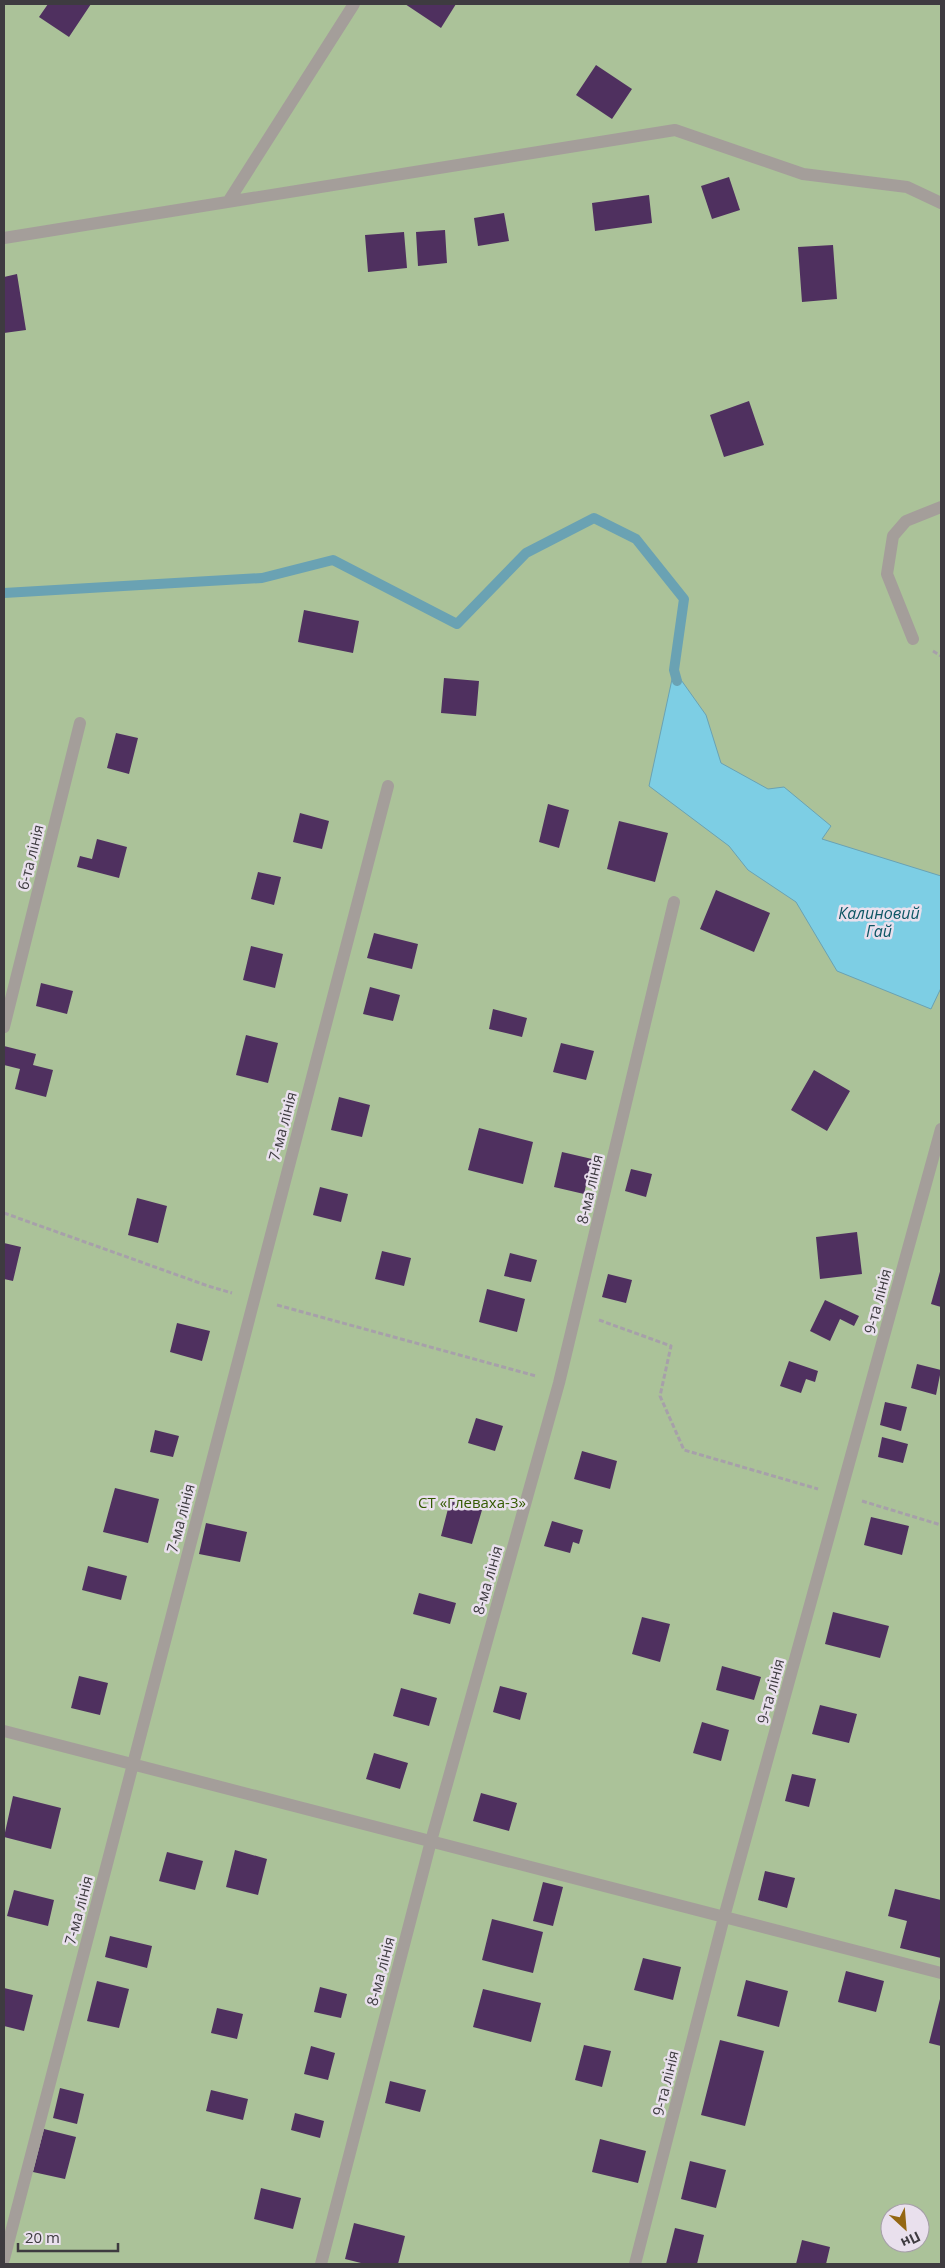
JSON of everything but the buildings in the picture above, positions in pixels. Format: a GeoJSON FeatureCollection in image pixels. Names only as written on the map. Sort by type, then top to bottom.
{"type":"FeatureCollection","features":[{"type":"Feature","properties":{"kind":"lane"},"geometry":{"type":"LineString","coordinates":[[228,202],[354,4]]}},
{"type":"Feature","properties":{"kind":"lane"},"geometry":{"type":"LineString","coordinates":[[4,238],[675,130],[803,174],[907,187],[941,203]]}},
{"type":"Feature","properties":{"kind":"lane"},"geometry":{"type":"LineString","coordinates":[[913,638],[887,574],[893,536],[906,521],[941,507]]}},
{"type":"Feature","properties":{"kind":"lane","name":"6-та лінія"},"geometry":{"type":"LineString","coordinates":[[4,1027],[80,723]]}},
{"type":"Feature","properties":{"kind":"lane","name":"7-ма лінія"},"geometry":{"type":"LineString","coordinates":[[4,2259],[388,786]]}},
{"type":"Feature","properties":{"kind":"lane","name":"8-ма лінія"},"geometry":{"type":"LineString","coordinates":[[321,2264],[431,1841],[559,1383],[674,902]]}},
{"type":"Feature","properties":{"kind":"lane","name":"9-та лінія"},"geometry":{"type":"LineString","coordinates":[[635,2264],[724,1917],[941,1129]]}},
{"type":"Feature","properties":{"kind":"lane"},"geometry":{"type":"LineString","coordinates":[[4,1731],[941,1973]]}},
{"type":"Feature","properties":{"kind":"path"},"geometry":{"type":"LineString","coordinates":[[4,1213],[208,1286],[559,1383]]}},
{"type":"Feature","properties":{"kind":"path"},"geometry":{"type":"LineString","coordinates":[[593,1318],[671,1346],[660,1396],[684,1450],[941,1525]]}},
{"type":"Feature","properties":{"kind":"green space","name":"СТ «Глеваха-3»"},"geometry":{"type":"Polygon","coordinates":[[[4,4],[941,4],[941,2264],[4,2264],[4,4]]]}},
{"type":"Feature","properties":{"kind":"water","name":"Калиновий Гай"},"geometry":{"type":"Polygon","coordinates":[[[674,670],[706,715],[721,763],[768,789],[784,787],[831,826],[822,839],[941,876],[941,988],[931,1009],[837,971],[796,902],[748,870],[729,846],[649,786],[674,670]]]}},
{"type":"Feature","properties":{"kind":"waterway"},"geometry":{"type":"LineString","coordinates":[[4,593],[262,578],[333,560],[457,624],[526,553],[594,518],[636,539],[684,599],[674,670],[677,681]]}}]}
